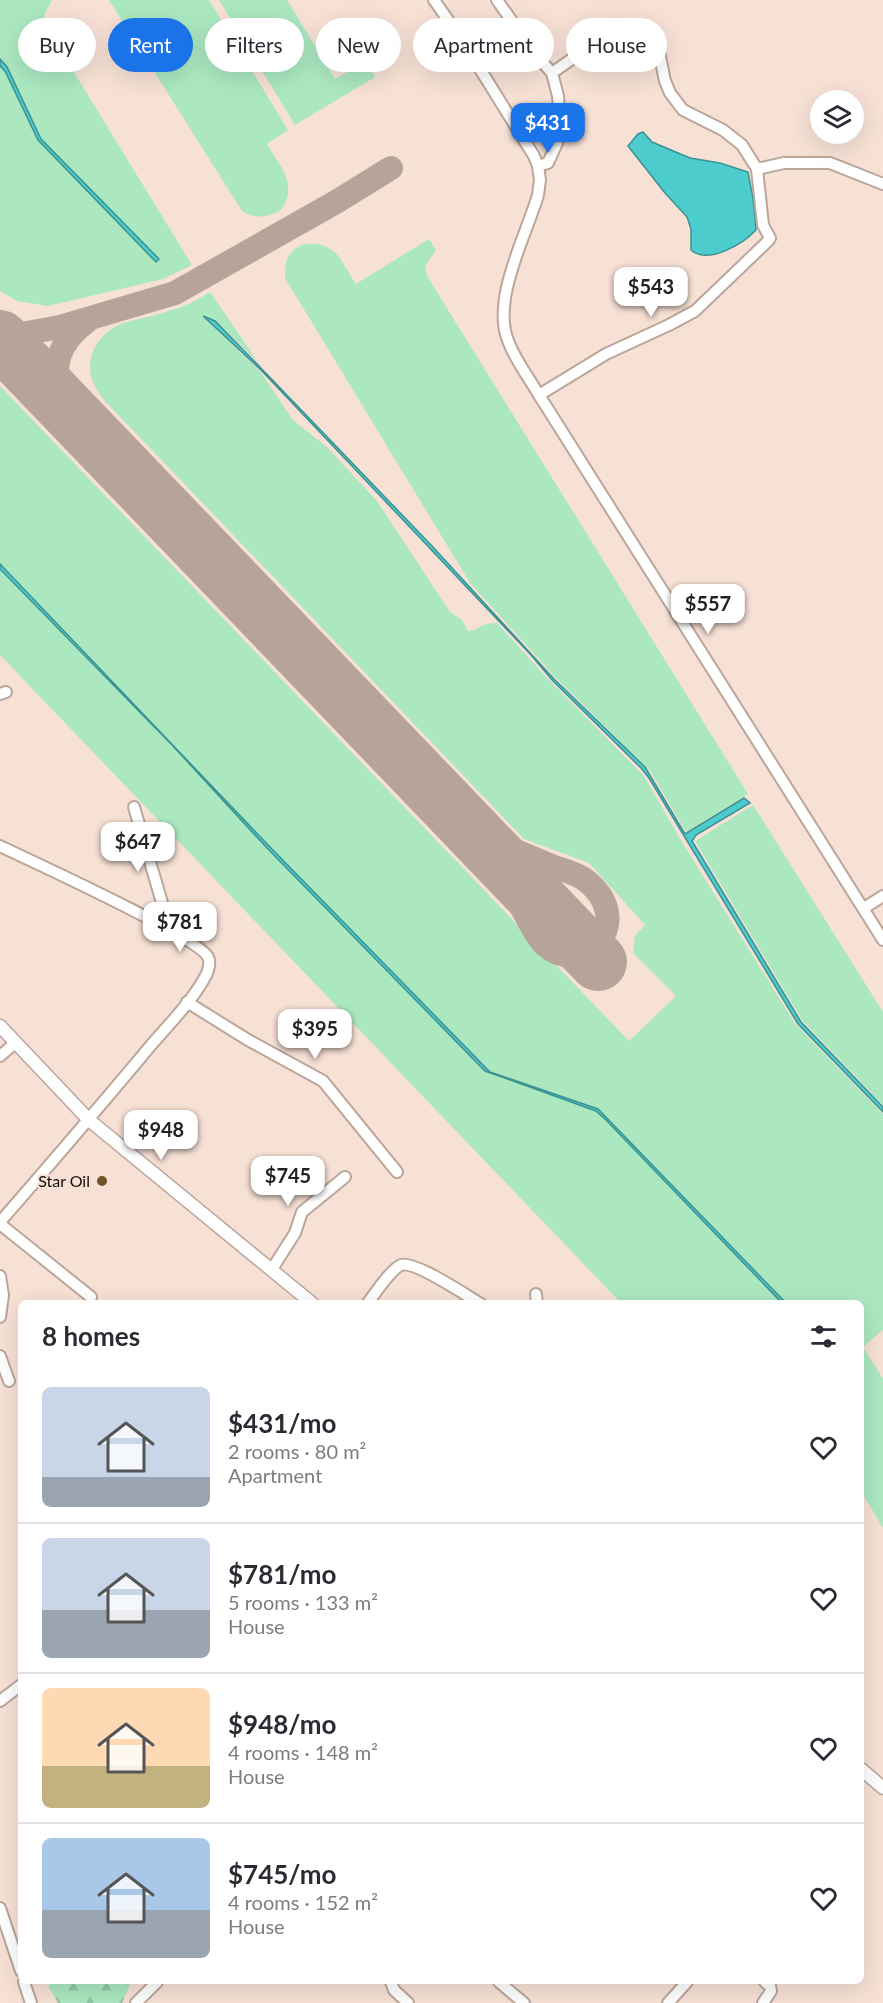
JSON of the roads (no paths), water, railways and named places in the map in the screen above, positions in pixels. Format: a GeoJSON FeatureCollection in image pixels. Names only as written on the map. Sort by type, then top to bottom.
{"type":"FeatureCollection","features":[{"type":"Feature","properties":{"kind":"main road"},"geometry":{"type":"LineString","coordinates":[[0,1026],[89,1120],[309,1300]]}},
{"type":"Feature","properties":{"kind":"main road"},"geometry":{"type":"LineString","coordinates":[[864,1772],[883,1788]]}},
{"type":"Feature","properties":{"kind":"street"},"geometry":{"type":"LineString","coordinates":[[434,0],[518,129],[538,166],[540,180],[538,195],[508,283],[503,311],[509,343],[539,395],[883,940]]}},
{"type":"Feature","properties":{"kind":"street"},"geometry":{"type":"LineString","coordinates":[[497,0],[552,74],[558,96],[560,120],[557,143],[548,163],[538,166]]}},
{"type":"Feature","properties":{"kind":"street"},"geometry":{"type":"LineString","coordinates":[[539,395],[606,354],[695,311],[768,241],[769,236],[762,225],[757,169],[742,145],[723,130],[683,110],[670,93],[665,81],[658,45],[655,41],[619,32],[589,47],[552,74]]}},
{"type":"Feature","properties":{"kind":"street"},"geometry":{"type":"LineString","coordinates":[[757,169],[784,163],[830,163],[883,184]]}},
{"type":"Feature","properties":{"kind":"street"},"geometry":{"type":"LineString","coordinates":[[134,807],[170,930]]}},
{"type":"Feature","properties":{"kind":"street"},"geometry":{"type":"LineString","coordinates":[[0,846],[170,930],[201,949],[208,958],[209,966],[205,977],[186,1002],[0,1223],[91,1297]]}},
{"type":"Feature","properties":{"kind":"street"},"geometry":{"type":"LineString","coordinates":[[864,908],[883,896]]}},
{"type":"Feature","properties":{"kind":"street"},"geometry":{"type":"LineString","coordinates":[[186,1002],[248,1040],[323,1081],[397,1172]]}},
{"type":"Feature","properties":{"kind":"street"},"geometry":{"type":"LineString","coordinates":[[0,1056],[15,1043]]}},
{"type":"Feature","properties":{"kind":"street"},"geometry":{"type":"LineString","coordinates":[[272,1269],[295,1233],[302,1212],[345,1177]]}},
{"type":"Feature","properties":{"kind":"street"},"geometry":{"type":"LineString","coordinates":[[370,1300],[390,1274],[401,1265],[406,1264],[424,1270],[474,1300]]}},
{"type":"Feature","properties":{"kind":"street"},"geometry":{"type":"LineString","coordinates":[[0,1276],[3,1295],[0,1317]]}},
{"type":"Feature","properties":{"kind":"street"},"geometry":{"type":"LineString","coordinates":[[0,1356],[9,1381]]}},
{"type":"Feature","properties":{"kind":"street"},"geometry":{"type":"LineString","coordinates":[[0,1701],[18,1687]]}},
{"type":"Feature","properties":{"kind":"street"},"geometry":{"type":"LineString","coordinates":[[0,1908],[18,1962]]}},
{"type":"Feature","properties":{"kind":"street"},"geometry":{"type":"LineString","coordinates":[[25,1984],[31,2003]]}},
{"type":"Feature","properties":{"kind":"street"},"geometry":{"type":"LineString","coordinates":[[136,2003],[155,1984]]}},
{"type":"Feature","properties":{"kind":"street"},"geometry":{"type":"LineString","coordinates":[[501,1984],[524,2003]]}},
{"type":"Feature","properties":{"kind":"street"},"geometry":{"type":"LineString","coordinates":[[668,2003],[685,1984]]}},
{"type":"Feature","properties":{"kind":"street"},"geometry":{"type":"LineString","coordinates":[[763,2003],[771,1991],[768,1984]]}},
{"type":"Feature","properties":{"kind":"street"},"geometry":{"type":"LineString","coordinates":[[393,1986],[396,1999],[393,2003]]}},
{"type":"Feature","properties":{"kind":"street"},"geometry":{"type":"LineString","coordinates":[[393,1986],[408,2003]]}},
{"type":"Feature","properties":{"kind":"water"},"geometry":{"type":"Polygon","coordinates":[[[0,59],[7,67],[41,139],[159,259],[156,262],[38,140],[5,71],[0,66],[0,59]]]}},
{"type":"Feature","properties":{"kind":"water"},"geometry":{"type":"Polygon","coordinates":[[[643,132],[652,142],[690,158],[720,163],[748,172],[756,230],[743,241],[716,254],[698,254],[691,250],[691,229],[687,217],[628,146],[638,134],[643,132]]]}},
{"type":"Feature","properties":{"kind":"water"},"geometry":{"type":"Polygon","coordinates":[[[203,316],[215,321],[432,546],[554,679],[645,767],[685,834],[744,798],[750,803],[696,835],[692,841],[801,1022],[883,1107],[883,1112],[798,1024],[641,768],[553,681],[261,370],[203,316]]]}},
{"type":"Feature","properties":{"kind":"water"},"geometry":{"type":"Polygon","coordinates":[[[0,564],[269,846],[490,1072],[598,1109],[783,1300],[779,1300],[596,1111],[485,1071],[267,848],[173,746],[0,569],[0,564]]]}},
{"type":"Feature","properties":{"kind":"place","name":"Star Oil"},"geometry":{"type":"Point","coordinates":[102,1181]}}]}
